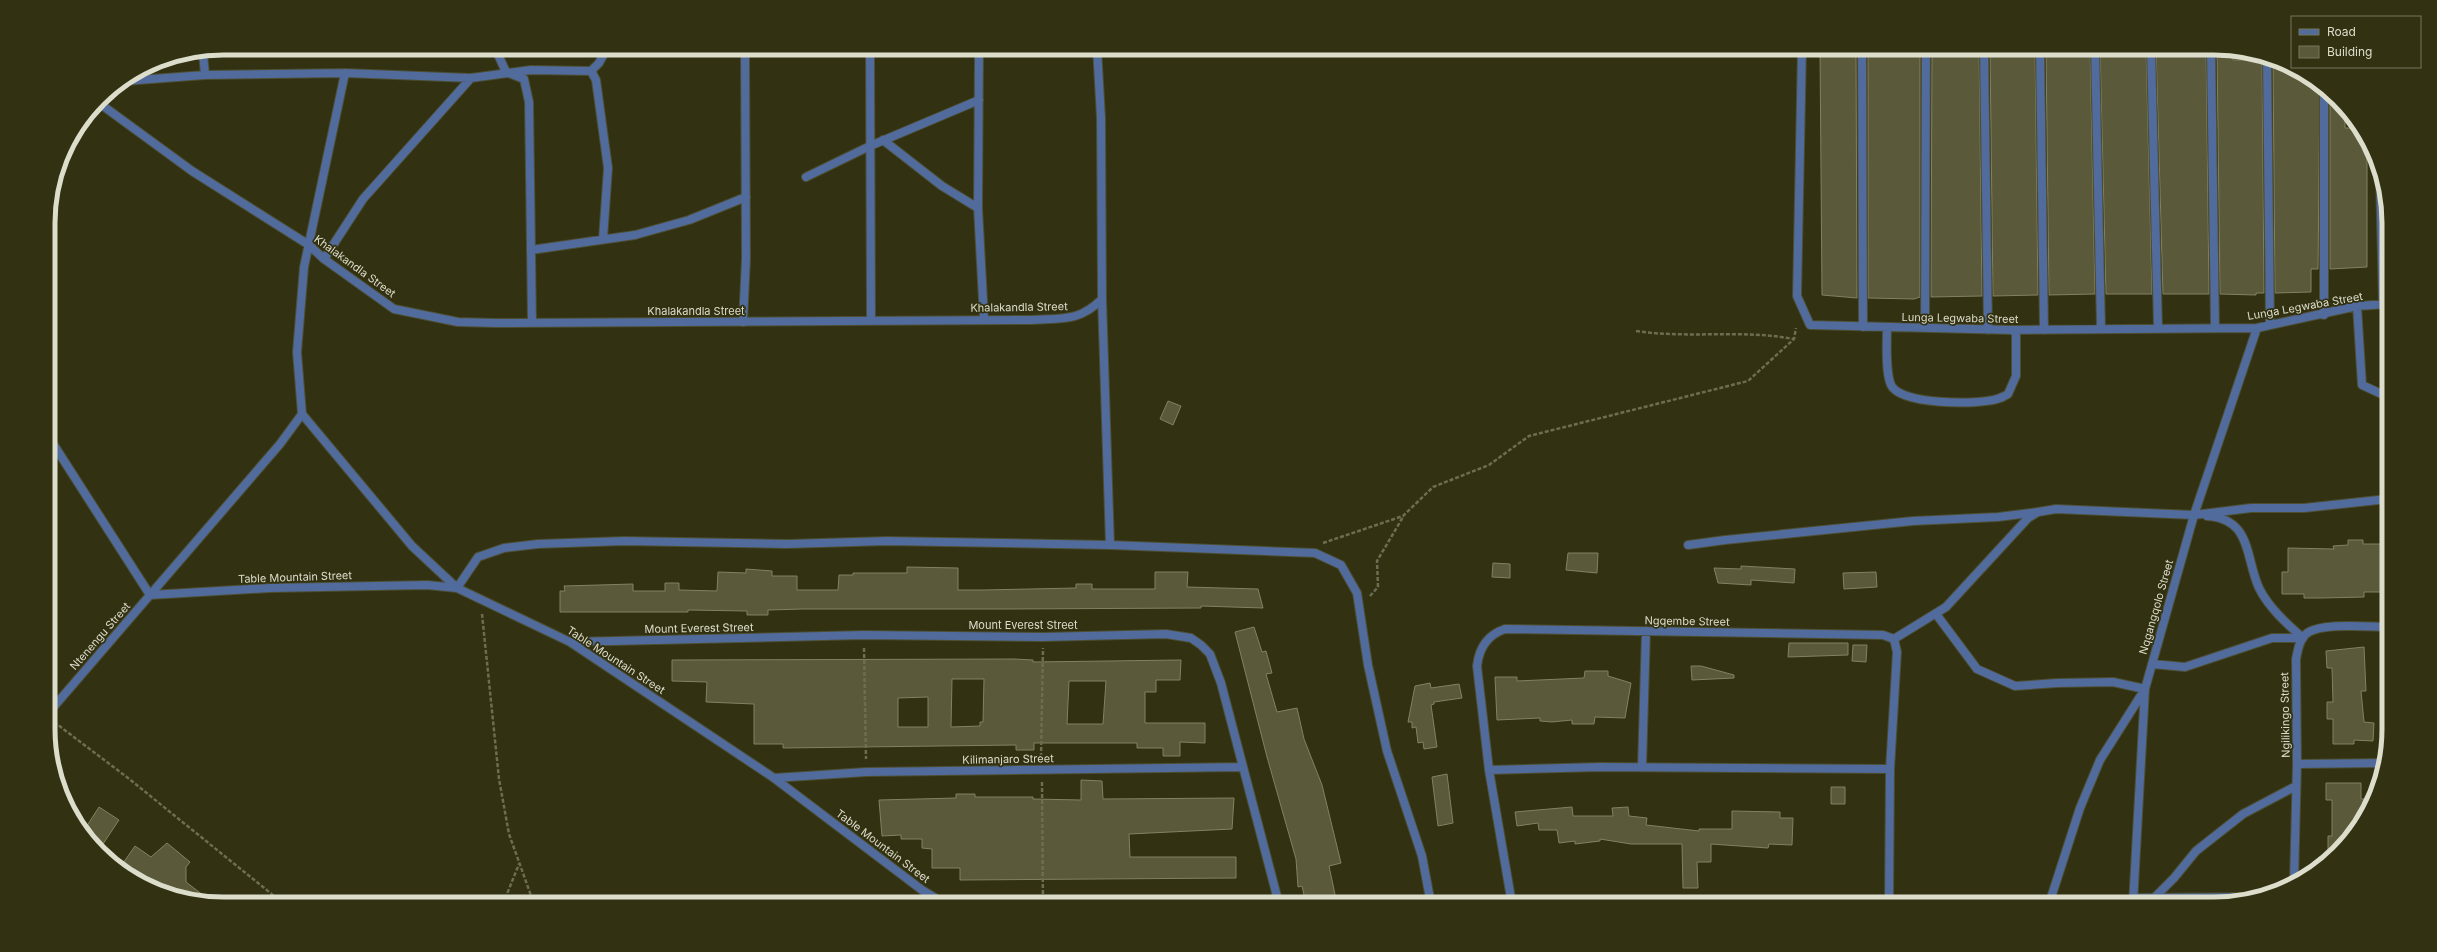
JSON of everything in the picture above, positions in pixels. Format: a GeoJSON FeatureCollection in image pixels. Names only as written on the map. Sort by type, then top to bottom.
{"type":"FeatureCollection","features":[{"type":"Feature","properties":{"kind":"street"},"geometry":{"type":"LineString","coordinates":[[499,55],[506,72],[524,79],[529,102],[532,323]]}},
{"type":"Feature","properties":{"kind":"street"},"geometry":{"type":"LineString","coordinates":[[135,80],[205,75],[345,73],[471,78],[506,72],[532,70],[591,71],[599,63],[603,55]]}},
{"type":"Feature","properties":{"kind":"street"},"geometry":{"type":"LineString","coordinates":[[743,322],[746,197],[745,55]]}},
{"type":"Feature","properties":{"kind":"street"},"geometry":{"type":"LineString","coordinates":[[870,55],[871,320]]}},
{"type":"Feature","properties":{"kind":"street"},"geometry":{"type":"LineString","coordinates":[[979,55],[978,208],[984,319]]}},
{"type":"Feature","properties":{"kind":"street"},"geometry":{"type":"LineString","coordinates":[[1097,55],[1101,118],[1102,299],[1110,545]]}},
{"type":"Feature","properties":{"kind":"street","name":"Lunga Legwaba Street"},"geometry":{"type":"LineString","coordinates":[[1802,55],[1797,296],[1810,325],[1988,330],[2215,327],[2257,328],[2324,315],[2357,306],[2382,304]]}},
{"type":"Feature","properties":{"kind":"street"},"geometry":{"type":"LineString","coordinates":[[1862,55],[1863,327]]}},
{"type":"Feature","properties":{"kind":"street"},"geometry":{"type":"LineString","coordinates":[[1925,328],[1926,55]]}},
{"type":"Feature","properties":{"kind":"street"},"geometry":{"type":"LineString","coordinates":[[1984,55],[1988,330]]}},
{"type":"Feature","properties":{"kind":"street"},"geometry":{"type":"LineString","coordinates":[[2040,55],[2044,330]]}},
{"type":"Feature","properties":{"kind":"street"},"geometry":{"type":"LineString","coordinates":[[2095,55],[2101,329]]}},
{"type":"Feature","properties":{"kind":"street"},"geometry":{"type":"LineString","coordinates":[[2151,55],[2158,328]]}},
{"type":"Feature","properties":{"kind":"street"},"geometry":{"type":"LineString","coordinates":[[2211,55],[2215,327]]}},
{"type":"Feature","properties":{"kind":"street"},"geometry":{"type":"LineString","coordinates":[[203,56],[205,75]]}},
{"type":"Feature","properties":{"kind":"street"},"geometry":{"type":"LineString","coordinates":[[2267,64],[2270,325]]}},
{"type":"Feature","properties":{"kind":"street"},"geometry":{"type":"LineString","coordinates":[[591,71],[596,80],[608,168],[603,239]]}},
{"type":"Feature","properties":{"kind":"street"},"geometry":{"type":"LineString","coordinates":[[345,73],[304,267],[297,352],[302,414],[412,546],[457,588],[478,557],[504,548],[538,544],[624,541],[787,544],[887,541],[1110,545],[1315,553],[1341,565],[1357,593],[1358,611],[1387,751],[1422,856],[1431,897]]}},
{"type":"Feature","properties":{"kind":"street"},"geometry":{"type":"LineString","coordinates":[[324,259],[364,199],[471,78]]}},
{"type":"Feature","properties":{"kind":"street"},"geometry":{"type":"LineString","coordinates":[[2324,96],[2324,315]]}},
{"type":"Feature","properties":{"kind":"street"},"geometry":{"type":"LineString","coordinates":[[806,177],[883,140],[979,100]]}},
{"type":"Feature","properties":{"kind":"street","name":"Khalakandla Street"},"geometry":{"type":"LineString","coordinates":[[103,106],[192,171],[309,245],[324,259],[394,309],[458,322],[532,323],[984,319],[1032,320],[1076,317],[1090,311],[1102,299]]}},
{"type":"Feature","properties":{"kind":"street"},"geometry":{"type":"LineString","coordinates":[[883,140],[942,186],[978,208]]}},
{"type":"Feature","properties":{"kind":"street"},"geometry":{"type":"LineString","coordinates":[[531,250],[635,235],[689,220],[746,197]]}},
{"type":"Feature","properties":{"kind":"street"},"geometry":{"type":"LineString","coordinates":[[2381,202],[2382,226]]}},
{"type":"Feature","properties":{"kind":"street"},"geometry":{"type":"LineString","coordinates":[[2357,306],[2362,385],[2382,394]]}},
{"type":"Feature","properties":{"kind":"street"},"geometry":{"type":"LineString","coordinates":[[1887,327],[1887,358],[1891,386],[1901,396],[1954,403],[1997,399],[2008,394],[2016,376],[2016,334],[2013,330]]}},
{"type":"Feature","properties":{"kind":"street","name":"Nqgangqolo Street"},"geometry":{"type":"LineString","coordinates":[[2133,897],[2145,689],[2194,515],[2257,328]]}},
{"type":"Feature","properties":{"kind":"street","name":"Ntenengu Street"},"geometry":{"type":"LineString","coordinates":[[55,705],[280,444],[302,414]]}},
{"type":"Feature","properties":{"kind":"street"},"geometry":{"type":"LineString","coordinates":[[55,447],[150,595]]}},
{"type":"Feature","properties":{"kind":"street"},"geometry":{"type":"LineString","coordinates":[[2194,515],[2250,508],[2304,508],[2382,500]]}},
{"type":"Feature","properties":{"kind":"street"},"geometry":{"type":"LineString","coordinates":[[1688,545],[1912,521],[1998,517],[2056,509],[2222,517],[2243,535],[2259,588],[2280,618],[2303,638]]}},
{"type":"Feature","properties":{"kind":"street"},"geometry":{"type":"LineString","coordinates":[[1889,897],[1890,769],[1897,652],[1894,639],[1936,614],[1957,596],[2028,518],[2038,512]]}},
{"type":"Feature","properties":{"kind":"street","name":"Table Mountain Street"},"geometry":{"type":"LineString","coordinates":[[150,595],[270,588],[427,585],[457,588],[481,601],[570,642],[774,778],[922,890],[934,897]]}},
{"type":"Feature","properties":{"kind":"street"},"geometry":{"type":"LineString","coordinates":[[1936,614],[1977,669],[2015,686],[2056,683],[2113,682],[2145,689],[2100,760],[2080,808],[2051,897]]}},
{"type":"Feature","properties":{"kind":"street"},"geometry":{"type":"LineString","coordinates":[[2152,664],[2185,667],[2272,638],[2303,638],[2314,630],[2329,627],[2382,627]]}},
{"type":"Feature","properties":{"kind":"street","name":"Ngqembe Street"},"geometry":{"type":"LineString","coordinates":[[1511,897],[1489,770],[1477,666],[1479,652],[1494,633],[1505,629],[1646,631],[1883,635],[1894,639]]}},
{"type":"Feature","properties":{"kind":"street"},"geometry":{"type":"LineString","coordinates":[[1642,767],[1646,631]]}},
{"type":"Feature","properties":{"kind":"street","name":"Mount Everest Street"},"geometry":{"type":"LineString","coordinates":[[570,642],[864,635],[1043,637],[1166,634],[1191,638],[1210,654],[1216,668],[1277,897]]}},
{"type":"Feature","properties":{"kind":"street","name":"Ngilikingo Street"},"geometry":{"type":"LineString","coordinates":[[2294,876],[2297,764],[2296,659],[2299,644],[2303,638]]}},
{"type":"Feature","properties":{"kind":"street"},"geometry":{"type":"LineString","coordinates":[[2297,764],[2378,763]]}},
{"type":"Feature","properties":{"kind":"street","name":"Kilimanjaro Street"},"geometry":{"type":"LineString","coordinates":[[774,778],[866,772],[1242,767]]}},
{"type":"Feature","properties":{"kind":"street"},"geometry":{"type":"LineString","coordinates":[[1489,770],[1642,767],[1810,767],[1890,769]]}},
{"type":"Feature","properties":{"kind":"street"},"geometry":{"type":"LineString","coordinates":[[2155,897],[2174,878],[2196,851],[2243,814],[2296,786]]}},
{"type":"Feature","properties":{"kind":"path"},"geometry":{"type":"LineString","coordinates":[[1358,611],[1378,587],[1377,561],[1403,516],[1433,487],[1489,465],[1529,436],[1748,381],[1794,339],[1802,307]]}},
{"type":"Feature","properties":{"kind":"path"},"geometry":{"type":"LineString","coordinates":[[1636,331],[1663,335],[1766,334],[1794,339]]}},
{"type":"Feature","properties":{"kind":"path"},"geometry":{"type":"LineString","coordinates":[[1315,553],[1324,543],[1403,516]]}},
{"type":"Feature","properties":{"kind":"path"},"geometry":{"type":"LineString","coordinates":[[481,601],[499,779],[509,834],[532,897]]}},
{"type":"Feature","properties":{"kind":"path"},"geometry":{"type":"LineString","coordinates":[[864,635],[866,772]]}},
{"type":"Feature","properties":{"kind":"path"},"geometry":{"type":"LineString","coordinates":[[55,723],[128,778],[275,897]]}},
{"type":"Feature","properties":{"kind":"path"},"geometry":{"type":"LineString","coordinates":[[506,897],[520,864]]}},
{"type":"Feature","properties":{"kind":"building"},"geometry":{"type":"Polygon","coordinates":[[[1820,55],[1856,55],[1857,298],[1822,295],[1820,55]]]}},
{"type":"Feature","properties":{"kind":"building"},"geometry":{"type":"Polygon","coordinates":[[[1868,55],[1920,55],[1920,297],[1914,299],[1868,298],[1868,55]]]}},
{"type":"Feature","properties":{"kind":"building"},"geometry":{"type":"Polygon","coordinates":[[[1932,55],[1979,55],[1982,296],[1931,297],[1932,55]]]}},
{"type":"Feature","properties":{"kind":"building"},"geometry":{"type":"Polygon","coordinates":[[[1990,55],[2035,55],[2038,295],[1993,296],[1990,55]]]}},
{"type":"Feature","properties":{"kind":"building"},"geometry":{"type":"Polygon","coordinates":[[[2046,55],[2090,55],[2095,294],[2049,295],[2046,55]]]}},
{"type":"Feature","properties":{"kind":"building"},"geometry":{"type":"Polygon","coordinates":[[[2100,55],[2146,55],[2152,294],[2106,294],[2100,55]]]}},
{"type":"Feature","properties":{"kind":"building"},"geometry":{"type":"Polygon","coordinates":[[[2156,55],[2206,55],[2209,294],[2163,294],[2156,55]]]}},
{"type":"Feature","properties":{"kind":"building"},"geometry":{"type":"Polygon","coordinates":[[[2217,55],[2225,55],[2233,56],[2233,60],[2253,60],[2262,62],[2264,293],[2256,293],[2256,295],[2220,294],[2217,55]]]}},
{"type":"Feature","properties":{"kind":"building"},"geometry":{"type":"Polygon","coordinates":[[[2273,66],[2288,72],[2307,83],[2320,93],[2318,269],[2311,269],[2311,292],[2275,293],[2273,66]]]}},
{"type":"Feature","properties":{"kind":"building"},"geometry":{"type":"Polygon","coordinates":[[[2330,101],[2345,118],[2345,128],[2352,128],[2354,130],[2367,154],[2367,267],[2330,269],[2330,101]]]}},
{"type":"Feature","properties":{"kind":"building"},"geometry":{"type":"Polygon","coordinates":[[[1168,401],[1181,406],[1173,425],[1160,419],[1168,401]]]}},
{"type":"Feature","properties":{"kind":"building"},"geometry":{"type":"Polygon","coordinates":[[[2348,540],[2363,540],[2363,544],[2381,544],[2382,592],[2364,592],[2364,597],[2321,598],[2304,598],[2304,594],[2282,594],[2282,572],[2288,572],[2288,548],[2334,549],[2333,546],[2348,545],[2348,540]]]}},
{"type":"Feature","properties":{"kind":"building"},"geometry":{"type":"Polygon","coordinates":[[[1568,553],[1598,553],[1597,573],[1566,570],[1568,553]]]}},
{"type":"Feature","properties":{"kind":"building"},"geometry":{"type":"Polygon","coordinates":[[[1493,563],[1510,564],[1510,578],[1492,577],[1493,563]]]}},
{"type":"Feature","properties":{"kind":"building"},"geometry":{"type":"Polygon","coordinates":[[[1741,566],[1795,569],[1794,583],[1751,580],[1751,585],[1718,583],[1714,568],[1741,569],[1741,566]]]}},
{"type":"Feature","properties":{"kind":"building"},"geometry":{"type":"Polygon","coordinates":[[[907,567],[958,568],[958,590],[1076,588],[1076,584],[1092,584],[1092,589],[1155,589],[1155,572],[1188,572],[1187,587],[1258,589],[1263,608],[1201,606],[1201,608],[803,609],[768,610],[768,615],[747,615],[747,611],[688,610],[688,612],[560,612],[560,591],[565,591],[564,586],[633,584],[633,591],[665,591],[665,583],[679,583],[679,590],[717,591],[718,572],[746,573],[746,569],[772,571],[772,576],[797,576],[797,590],[838,590],[839,575],[853,575],[853,573],[907,573],[907,567]]]}},
{"type":"Feature","properties":{"kind":"building"},"geometry":{"type":"Polygon","coordinates":[[[1876,572],[1877,587],[1844,589],[1843,573],[1876,572]]]}},
{"type":"Feature","properties":{"kind":"building"},"geometry":{"type":"Polygon","coordinates":[[[1254,627],[1262,652],[1266,651],[1272,673],[1266,674],[1277,712],[1297,708],[1304,739],[1322,785],[1341,863],[1329,866],[1336,897],[1304,897],[1302,886],[1298,887],[1296,859],[1267,757],[1235,632],[1254,627]]]}},
{"type":"Feature","properties":{"kind":"building"},"geometry":{"type":"Polygon","coordinates":[[[1789,643],[1848,643],[1848,655],[1788,657],[1789,643]]]}},
{"type":"Feature","properties":{"kind":"building"},"geometry":{"type":"Polygon","coordinates":[[[1853,645],[1867,645],[1866,662],[1852,661],[1853,645]]]}},
{"type":"Feature","properties":{"kind":"building"},"geometry":{"type":"Polygon","coordinates":[[[2364,647],[2366,691],[2361,691],[2364,722],[2374,723],[2373,741],[2354,740],[2354,744],[2333,744],[2333,719],[2327,719],[2327,702],[2333,702],[2332,668],[2327,668],[2326,651],[2364,647]]]}},
{"type":"Feature","properties":{"kind":"building"},"geometry":{"type":"Polygon","coordinates":[[[1014,659],[1033,660],[1033,662],[1181,660],[1180,680],[1156,680],[1156,692],[1145,692],[1145,723],[1205,723],[1205,743],[1180,742],[1180,756],[1163,756],[1163,748],[1137,748],[1137,743],[1034,743],[1034,750],[1016,750],[1016,745],[783,748],[783,744],[754,744],[754,704],[706,702],[707,682],[672,681],[672,660],[1014,659]],[[952,679],[951,727],[980,726],[980,722],[983,722],[984,679],[952,679]],[[1069,681],[1067,724],[1103,724],[1106,681],[1069,681]],[[928,697],[898,698],[898,727],[928,727],[928,697]]]}},
{"type":"Feature","properties":{"kind":"building"},"geometry":{"type":"Polygon","coordinates":[[[1691,666],[1701,666],[1734,675],[1734,678],[1692,680],[1691,666]]]}},
{"type":"Feature","properties":{"kind":"building"},"geometry":{"type":"Polygon","coordinates":[[[1585,671],[1608,671],[1608,676],[1631,683],[1625,718],[1595,717],[1594,724],[1572,724],[1572,720],[1552,722],[1540,721],[1540,718],[1497,720],[1495,677],[1517,677],[1517,681],[1584,678],[1585,671]]]}},
{"type":"Feature","properties":{"kind":"building"},"geometry":{"type":"Polygon","coordinates":[[[1430,683],[1431,688],[1459,684],[1462,698],[1434,702],[1434,704],[1431,705],[1437,747],[1424,749],[1423,742],[1418,743],[1416,727],[1412,728],[1412,722],[1408,722],[1415,686],[1430,683]]]}},
{"type":"Feature","properties":{"kind":"building"},"geometry":{"type":"Polygon","coordinates":[[[1447,774],[1453,823],[1438,826],[1432,777],[1447,774]]]}},
{"type":"Feature","properties":{"kind":"building"},"geometry":{"type":"Polygon","coordinates":[[[1081,780],[1102,781],[1103,799],[1234,798],[1232,829],[1129,834],[1130,857],[1236,857],[1236,878],[960,880],[960,868],[932,868],[932,849],[922,848],[922,839],[901,839],[901,835],[882,836],[879,800],[956,798],[956,794],[975,794],[975,797],[1033,797],[1033,799],[1081,800],[1081,780]]]}},
{"type":"Feature","properties":{"kind":"building"},"geometry":{"type":"Polygon","coordinates":[[[2326,783],[2361,783],[2361,799],[2367,799],[2354,822],[2328,852],[2328,836],[2332,836],[2332,800],[2326,800],[2326,783]]]}},
{"type":"Feature","properties":{"kind":"building"},"geometry":{"type":"Polygon","coordinates":[[[1831,787],[1845,787],[1845,804],[1831,804],[1831,787]]]}},
{"type":"Feature","properties":{"kind":"building"},"geometry":{"type":"Polygon","coordinates":[[[99,807],[119,820],[102,846],[87,827],[99,807]]]}},
{"type":"Feature","properties":{"kind":"building"},"geometry":{"type":"Polygon","coordinates":[[[1572,807],[1573,816],[1613,816],[1612,808],[1628,807],[1629,816],[1647,818],[1646,825],[1699,831],[1699,829],[1732,829],[1732,811],[1780,812],[1780,818],[1793,818],[1792,845],[1769,844],[1768,848],[1711,844],[1711,862],[1697,862],[1698,888],[1683,888],[1682,844],[1631,844],[1600,839],[1600,841],[1575,844],[1575,841],[1559,843],[1557,830],[1539,830],[1538,823],[1517,826],[1515,812],[1572,807]]]}},
{"type":"Feature","properties":{"kind":"building"},"geometry":{"type":"Polygon","coordinates":[[[167,843],[190,862],[186,867],[186,882],[205,896],[169,888],[149,880],[123,863],[135,846],[151,857],[167,843]]]}}]}
